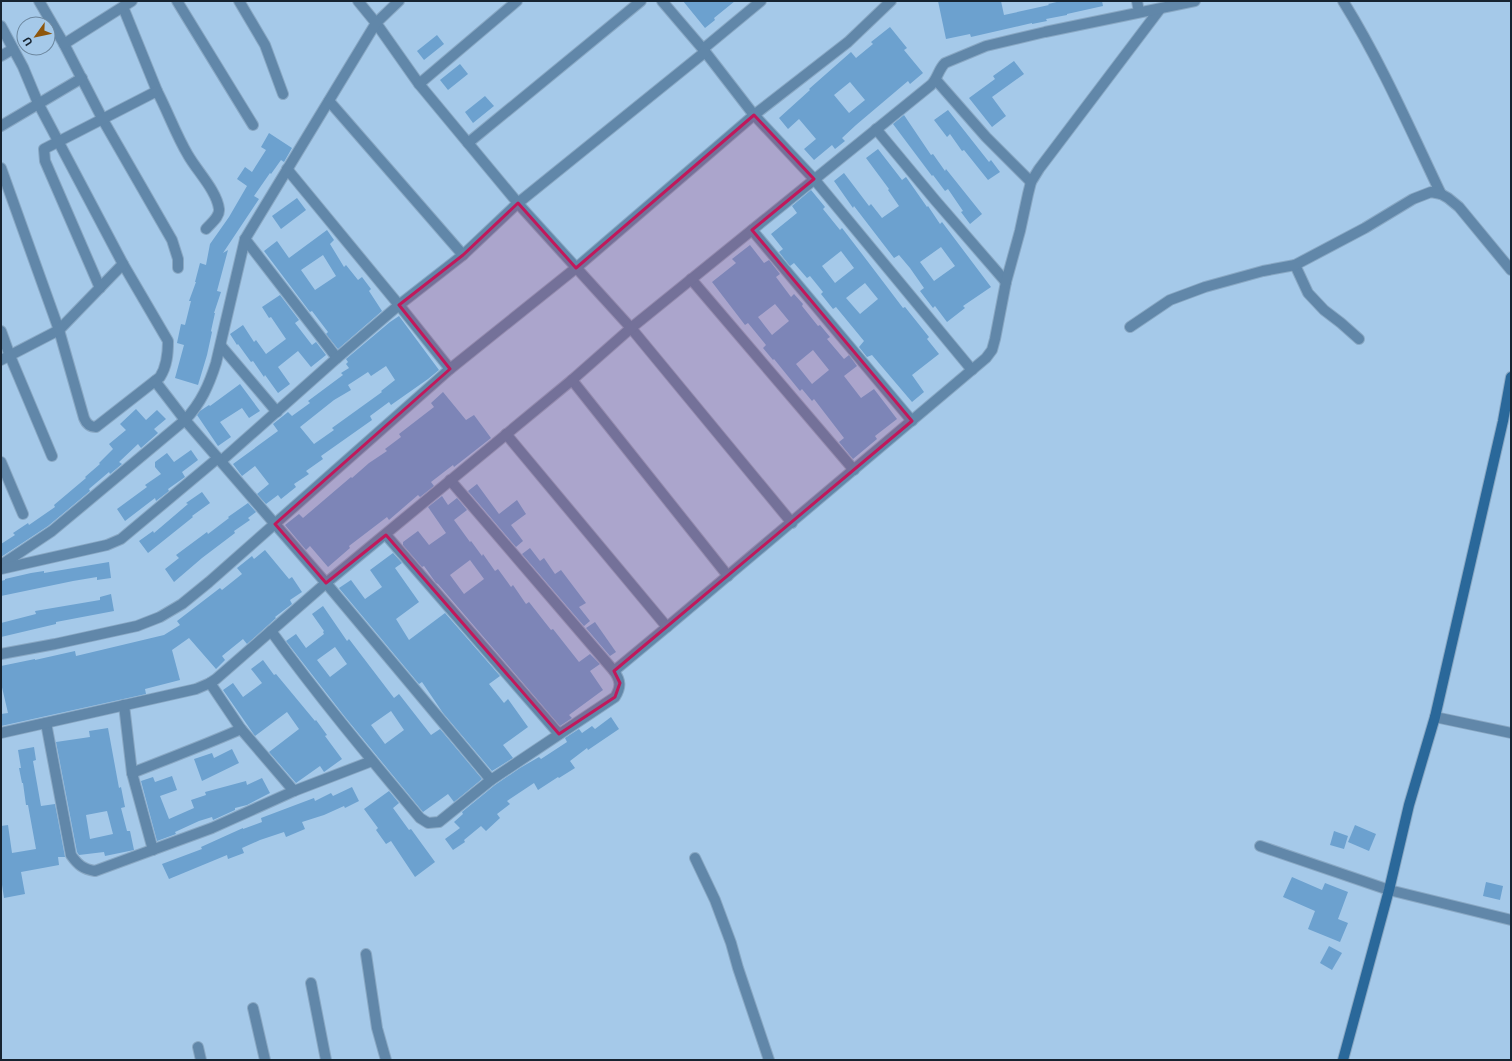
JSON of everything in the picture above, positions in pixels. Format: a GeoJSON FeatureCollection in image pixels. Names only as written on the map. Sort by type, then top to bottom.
{"type":"FeatureCollection","features":[{"type":"Feature","properties":{"kind":"street"},"geometry":{"type":"LineString","coordinates":[[39,1],[64,44],[102,120],[172,240],[178,259],[178,268]]}},
{"type":"Feature","properties":{"kind":"street"},"geometry":{"type":"LineString","coordinates":[[64,44],[132,1]]}},
{"type":"Feature","properties":{"kind":"street"},"geometry":{"type":"LineString","coordinates":[[177,1],[253,125]]}},
{"type":"Feature","properties":{"kind":"street"},"geometry":{"type":"LineString","coordinates":[[239,1],[265,45],[283,94]]}},
{"type":"Feature","properties":{"kind":"street"},"geometry":{"type":"LineString","coordinates":[[358,1],[376,23],[419,84],[468,143],[518,203],[631,328],[792,523]]}},
{"type":"Feature","properties":{"kind":"street"},"geometry":{"type":"LineString","coordinates":[[1,565],[52,530],[185,420],[194,410],[211,380],[221,346],[245,239],[376,23],[399,1]]}},
{"type":"Feature","properties":{"kind":"street"},"geometry":{"type":"LineString","coordinates":[[419,84],[517,1]]}},
{"type":"Feature","properties":{"kind":"street"},"geometry":{"type":"LineString","coordinates":[[468,143],[641,1]]}},
{"type":"Feature","properties":{"kind":"street"},"geometry":{"type":"LineString","coordinates":[[662,1],[704,51],[754,115],[814,179],[972,370]]}},
{"type":"Feature","properties":{"kind":"street"},"geometry":{"type":"LineString","coordinates":[[1,569],[107,545],[121,539],[277,412],[399,305],[463,255],[518,203],[704,51],[761,1]]}},
{"type":"Feature","properties":{"kind":"street"},"geometry":{"type":"LineString","coordinates":[[1,654],[137,626],[160,617],[182,604],[209,582],[450,369],[576,268],[754,115],[842,48],[865,28],[891,1]]}},
{"type":"Feature","properties":{"kind":"street"},"geometry":{"type":"LineString","coordinates":[[1137,1],[1139,12]]}},
{"type":"Feature","properties":{"kind":"street"},"geometry":{"type":"LineString","coordinates":[[1,733],[124,706],[196,688],[210,683],[326,583],[572,380],[631,328],[936,80],[940,68],[945,63],[986,46],[1195,1]]}},
{"type":"Feature","properties":{"kind":"street"},"geometry":{"type":"LineString","coordinates":[[1343,1],[1357,23],[1400,107],[1441,194]]}},
{"type":"Feature","properties":{"kind":"street"},"geometry":{"type":"LineString","coordinates":[[123,7],[158,91],[188,155],[214,194],[218,204],[218,216],[206,229]]}},
{"type":"Feature","properties":{"kind":"street"},"geometry":{"type":"LineString","coordinates":[[614,671],[792,523],[986,358],[992,350],[1006,282],[1020,231],[1031,182],[1039,169],[1160,9]]}},
{"type":"Feature","properties":{"kind":"street"},"geometry":{"type":"LineString","coordinates":[[1,26],[23,68],[38,103],[123,264],[168,341],[166,367],[160,377],[99,425],[92,427],[84,418],[59,330],[1,168]]}},
{"type":"Feature","properties":{"kind":"street"},"geometry":{"type":"LineString","coordinates":[[1,56],[13,49]]}},
{"type":"Feature","properties":{"kind":"street"},"geometry":{"type":"LineString","coordinates":[[1,126],[82,78]]}},
{"type":"Feature","properties":{"kind":"street"},"geometry":{"type":"LineString","coordinates":[[936,80],[986,137],[1031,182]]}},
{"type":"Feature","properties":{"kind":"street"},"geometry":{"type":"LineString","coordinates":[[100,288],[45,161],[44,149],[158,91]]}},
{"type":"Feature","properties":{"kind":"street"},"geometry":{"type":"LineString","coordinates":[[329,101],[463,255]]}},
{"type":"Feature","properties":{"kind":"street"},"geometry":{"type":"LineString","coordinates":[[876,129],[1006,282]]}},
{"type":"Feature","properties":{"kind":"street"},"geometry":{"type":"LineString","coordinates":[[287,169],[450,369]]}},
{"type":"Feature","properties":{"kind":"street"},"geometry":{"type":"LineString","coordinates":[[1130,327],[1170,300],[1205,287],[1263,271],[1295,266],[1365,228],[1413,199],[1431,192],[1441,194],[1459,207],[1511,270]]}},
{"type":"Feature","properties":{"kind":"street"},"geometry":{"type":"LineString","coordinates":[[752,230],[912,421]]}},
{"type":"Feature","properties":{"kind":"street"},"geometry":{"type":"LineString","coordinates":[[245,239],[337,358]]}},
{"type":"Feature","properties":{"kind":"street"},"geometry":{"type":"LineString","coordinates":[[5,358],[59,330],[123,264]]}},
{"type":"Feature","properties":{"kind":"street"},"geometry":{"type":"LineString","coordinates":[[1295,266],[1308,293],[1324,310],[1359,339]]}},
{"type":"Feature","properties":{"kind":"street"},"geometry":{"type":"LineString","coordinates":[[691,279],[854,470]]}},
{"type":"Feature","properties":{"kind":"street"},"geometry":{"type":"LineString","coordinates":[[1,331],[5,358],[52,456]]}},
{"type":"Feature","properties":{"kind":"street"},"geometry":{"type":"LineString","coordinates":[[221,346],[277,412]]}},
{"type":"Feature","properties":{"kind":"street"},"geometry":{"type":"LineString","coordinates":[[1343,1060],[1389,890],[1409,805],[1435,717],[1503,421],[1511,377]]}},
{"type":"Feature","properties":{"kind":"street"},"geometry":{"type":"LineString","coordinates":[[572,380],[728,576]]}},
{"type":"Feature","properties":{"kind":"street"},"geometry":{"type":"LineString","coordinates":[[155,381],[185,420],[326,583],[491,780]]}},
{"type":"Feature","properties":{"kind":"street"},"geometry":{"type":"LineString","coordinates":[[506,434],[666,627]]}},
{"type":"Feature","properties":{"kind":"street"},"geometry":{"type":"LineString","coordinates":[[1,462],[24,514]]}},
{"type":"Feature","properties":{"kind":"street"},"geometry":{"type":"LineString","coordinates":[[271,631],[303,675],[372,760],[420,818],[428,823],[439,822],[491,780],[615,697],[619,690],[620,683],[614,671],[450,480]]}},
{"type":"Feature","properties":{"kind":"street"},"geometry":{"type":"LineString","coordinates":[[386,535],[559,734]]}},
{"type":"Feature","properties":{"kind":"street"},"geometry":{"type":"LineString","coordinates":[[210,683],[241,729],[294,791]]}},
{"type":"Feature","properties":{"kind":"street"},"geometry":{"type":"LineString","coordinates":[[124,706],[132,773],[153,850]]}},
{"type":"Feature","properties":{"kind":"street"},"geometry":{"type":"LineString","coordinates":[[1435,717],[1511,733]]}},
{"type":"Feature","properties":{"kind":"street"},"geometry":{"type":"LineString","coordinates":[[46,723],[71,855],[77,864],[85,869],[95,871],[212,828],[294,791],[372,760]]}},
{"type":"Feature","properties":{"kind":"street"},"geometry":{"type":"LineString","coordinates":[[132,773],[172,756],[205,746],[241,729]]}},
{"type":"Feature","properties":{"kind":"street"},"geometry":{"type":"LineString","coordinates":[[1260,846],[1389,890],[1511,920]]}},
{"type":"Feature","properties":{"kind":"street"},"geometry":{"type":"LineString","coordinates":[[695,858],[731,943],[769,1060]]}},
{"type":"Feature","properties":{"kind":"street"},"geometry":{"type":"LineString","coordinates":[[366,954],[377,1028],[386,1060]]}},
{"type":"Feature","properties":{"kind":"street"},"geometry":{"type":"LineString","coordinates":[[310,983],[326,1060]]}},
{"type":"Feature","properties":{"kind":"street"},"geometry":{"type":"LineString","coordinates":[[253,1008],[265,1060]]}},
{"type":"Feature","properties":{"kind":"street"},"geometry":{"type":"LineString","coordinates":[[198,1047],[201,1060]]}},
{"type":"Feature","properties":{"kind":"highlighted area"},"geometry":{"type":"Polygon","coordinates":[[[754,115],[814,179],[752,230],[912,421],[614,671],[620,683],[615,697],[559,734],[386,535],[326,583],[275,524],[450,369],[399,305],[463,255],[518,203],[576,268],[754,115]]]}},
{"type":"Feature","properties":{"kind":"building"},"geometry":{"type":"Polygon","coordinates":[[[683,1],[735,1],[714,18],[715,20],[705,28],[683,1]]]}},
{"type":"Feature","properties":{"kind":"building"},"geometry":{"type":"Polygon","coordinates":[[[938,1],[1001,1],[1004,15],[1061,1],[1102,1],[1103,6],[1046,19],[1047,21],[971,37],[970,34],[946,39],[938,1]]]}},
{"type":"Feature","properties":{"kind":"building"},"geometry":{"type":"Polygon","coordinates":[[[890,27],[907,48],[904,50],[923,73],[910,84],[908,81],[856,125],[842,138],[845,141],[835,149],[832,145],[814,160],[804,149],[816,139],[799,119],[788,129],[779,118],[851,52],[856,58],[873,44],[871,42],[890,27]],[[850,82],[834,95],[849,113],[865,100],[850,82]]]}},
{"type":"Feature","properties":{"kind":"building"},"geometry":{"type":"Polygon","coordinates":[[[437,35],[444,44],[424,60],[417,51],[437,35]]]}},
{"type":"Feature","properties":{"kind":"building"},"geometry":{"type":"Polygon","coordinates":[[[1014,61],[1024,74],[992,97],[1006,116],[992,127],[969,98],[995,79],[993,76],[1014,61]]]}},
{"type":"Feature","properties":{"kind":"building"},"geometry":{"type":"Polygon","coordinates":[[[460,64],[468,74],[448,90],[440,80],[460,64]]]}},
{"type":"Feature","properties":{"kind":"building"},"geometry":{"type":"Polygon","coordinates":[[[485,96],[494,106],[473,123],[465,112],[485,96]]]}},
{"type":"Feature","properties":{"kind":"building"},"geometry":{"type":"Polygon","coordinates":[[[948,110],[989,162],[991,160],[1000,172],[988,180],[964,150],[962,151],[950,134],[947,137],[934,120],[948,110]]]}},
{"type":"Feature","properties":{"kind":"building"},"geometry":{"type":"Polygon","coordinates":[[[904,115],[931,155],[933,154],[945,171],[946,169],[982,214],[970,224],[961,212],[963,211],[948,189],[945,191],[933,175],[932,176],[893,124],[904,115]]]}},
{"type":"Feature","properties":{"kind":"building"},"geometry":{"type":"Polygon","coordinates":[[[269,133],[292,148],[284,162],[281,160],[254,196],[259,199],[223,253],[228,250],[217,291],[221,292],[214,313],[207,355],[198,385],[175,378],[184,345],[177,343],[181,324],[185,325],[191,301],[189,301],[196,282],[200,263],[206,265],[210,244],[229,217],[247,186],[237,179],[245,167],[252,172],[266,150],[261,147],[269,133]]]}},
{"type":"Feature","properties":{"kind":"building"},"geometry":{"type":"Polygon","coordinates":[[[878,149],[902,180],[906,177],[940,224],[942,222],[991,287],[963,306],[965,308],[947,322],[935,306],[933,308],[920,291],[924,288],[910,268],[899,255],[894,258],[854,206],[853,208],[834,181],[844,173],[869,206],[871,204],[882,218],[899,206],[888,190],[889,189],[866,158],[878,149]],[[941,247],[920,262],[934,281],[955,266],[941,247]]]}},
{"type":"Feature","properties":{"kind":"building"},"geometry":{"type":"Polygon","coordinates":[[[811,190],[825,207],[823,209],[840,230],[842,228],[903,308],[905,307],[929,337],[927,339],[939,354],[912,375],[924,392],[912,402],[872,355],[867,357],[859,347],[864,341],[836,307],[833,309],[821,294],[823,292],[810,276],[807,278],[794,263],[790,266],[779,252],[783,249],[771,234],[797,213],[792,206],[811,190]],[[841,251],[822,266],[835,283],[854,268],[841,251]],[[865,283],[846,298],[860,314],[878,299],[865,283]]]}},
{"type":"Feature","properties":{"kind":"building"},"geometry":{"type":"Polygon","coordinates":[[[297,198],[306,210],[281,229],[272,216],[297,198]]]}},
{"type":"Feature","properties":{"kind":"building"},"geometry":{"type":"Polygon","coordinates":[[[327,230],[334,240],[330,244],[344,267],[346,265],[358,280],[362,277],[371,289],[369,291],[382,311],[338,349],[326,334],[328,332],[312,311],[310,312],[264,251],[277,241],[289,258],[327,230]],[[323,255],[301,270],[315,290],[336,276],[323,255]]]}},
{"type":"Feature","properties":{"kind":"building"},"geometry":{"type":"Polygon","coordinates":[[[750,245],[764,263],[769,260],[780,274],[776,277],[791,297],[794,294],[803,304],[802,306],[818,326],[820,325],[830,337],[827,339],[844,359],[849,355],[857,366],[844,376],[861,398],[874,389],[897,419],[875,436],[877,439],[853,459],[839,442],[844,438],[814,399],[812,401],[802,389],[800,391],[763,348],[766,345],[748,323],[745,325],[712,282],[736,263],[732,259],[750,245]],[[775,304],[758,317],[772,335],[789,321],[775,304]],[[813,350],[796,364],[812,384],[829,370],[813,350]]]}},
{"type":"Feature","properties":{"kind":"building"},"geometry":{"type":"Polygon","coordinates":[[[280,295],[299,320],[295,323],[312,345],[316,342],[326,355],[311,367],[298,351],[278,367],[290,384],[278,393],[265,375],[264,377],[253,361],[251,362],[238,344],[237,345],[230,334],[243,325],[254,342],[256,340],[266,354],[286,339],[262,307],[280,295]]]}},
{"type":"Feature","properties":{"kind":"building"},"geometry":{"type":"Polygon","coordinates":[[[399,316],[439,370],[391,405],[389,402],[370,416],[372,420],[321,456],[323,459],[306,471],[309,474],[294,484],[296,487],[281,499],[278,495],[266,504],[257,494],[269,484],[255,466],[242,476],[233,464],[278,431],[273,424],[288,412],[292,416],[310,403],[308,401],[343,375],[341,373],[349,368],[346,364],[348,362],[346,359],[399,316]],[[386,366],[371,376],[368,372],[348,385],[351,390],[334,400],[300,427],[314,444],[334,430],[332,428],[382,392],[381,391],[395,380],[386,366]]]}},
{"type":"Feature","properties":{"kind":"building"},"geometry":{"type":"Polygon","coordinates":[[[240,384],[260,411],[249,418],[242,408],[220,422],[231,437],[218,446],[197,415],[200,411],[209,405],[210,406],[240,384]]]}},
{"type":"Feature","properties":{"kind":"building"},"geometry":{"type":"Polygon","coordinates":[[[443,392],[466,420],[474,415],[491,438],[454,467],[453,465],[431,482],[434,486],[420,497],[418,495],[389,520],[387,517],[349,546],[350,548],[328,567],[310,546],[306,550],[285,525],[299,514],[303,518],[351,477],[352,478],[369,463],[387,451],[385,449],[401,437],[399,434],[434,407],[431,403],[443,392]]]}},
{"type":"Feature","properties":{"kind":"building"},"geometry":{"type":"Polygon","coordinates":[[[136,409],[146,420],[157,410],[166,419],[154,429],[158,433],[141,448],[138,444],[119,462],[122,464],[110,474],[109,472],[89,489],[90,491],[48,526],[1,557],[1,544],[15,535],[13,533],[28,523],[29,525],[55,507],[54,505],[100,464],[99,463],[113,449],[109,444],[126,430],[120,424],[136,409]]]}},
{"type":"Feature","properties":{"kind":"building"},"geometry":{"type":"Polygon","coordinates":[[[191,450],[198,460],[182,472],[185,477],[168,489],[169,491],[156,501],[155,498],[125,521],[117,509],[147,487],[145,485],[161,474],[155,467],[155,462],[167,453],[174,462],[191,450]]]}},
{"type":"Feature","properties":{"kind":"building"},"geometry":{"type":"Polygon","coordinates":[[[477,484],[499,514],[517,500],[526,514],[511,525],[523,541],[516,547],[468,491],[477,484]]]}},
{"type":"Feature","properties":{"kind":"building"},"geometry":{"type":"Polygon","coordinates":[[[202,492],[210,503],[148,553],[139,541],[153,531],[154,533],[188,504],[186,503],[202,492]]]}},
{"type":"Feature","properties":{"kind":"building"},"geometry":{"type":"Polygon","coordinates":[[[442,496],[448,505],[457,498],[467,510],[454,520],[482,556],[483,554],[495,571],[498,569],[511,587],[513,585],[526,604],[529,602],[579,662],[590,654],[600,664],[590,671],[603,690],[569,715],[572,718],[560,726],[436,583],[424,566],[422,567],[403,545],[403,542],[418,531],[429,545],[446,533],[428,507],[442,496]],[[470,560],[450,575],[464,594],[484,579],[470,560]]]}},
{"type":"Feature","properties":{"kind":"building"},"geometry":{"type":"Polygon","coordinates":[[[248,503],[256,512],[248,518],[250,520],[234,531],[235,533],[174,582],[165,569],[179,558],[176,555],[207,532],[208,534],[248,503]]]}},
{"type":"Feature","properties":{"kind":"building"},"geometry":{"type":"Polygon","coordinates":[[[530,548],[540,561],[544,558],[555,574],[561,570],[586,603],[579,607],[590,621],[584,626],[522,554],[530,548]]]}},
{"type":"Feature","properties":{"kind":"building"},"geometry":{"type":"Polygon","coordinates":[[[265,550],[289,579],[292,577],[302,592],[290,600],[292,604],[275,617],[276,618],[247,644],[243,639],[222,656],[225,660],[216,669],[189,638],[172,650],[180,680],[145,689],[146,694],[1,726],[1,714],[8,713],[1,683],[1,666],[75,651],[76,656],[164,635],[180,625],[177,621],[220,588],[222,590],[242,574],[237,568],[252,556],[254,559],[265,550]]]}},
{"type":"Feature","properties":{"kind":"building"},"geometry":{"type":"Polygon","coordinates":[[[393,553],[402,563],[395,568],[419,602],[396,619],[409,640],[445,613],[500,676],[489,684],[504,703],[508,699],[528,727],[503,745],[513,758],[492,771],[443,713],[422,682],[419,684],[339,588],[351,580],[365,599],[382,587],[370,570],[393,553]]]}},
{"type":"Feature","properties":{"kind":"building"},"geometry":{"type":"Polygon","coordinates":[[[109,562],[111,578],[97,580],[97,577],[1,596],[1,581],[5,579],[31,573],[44,571],[44,573],[109,562]]]}},
{"type":"Feature","properties":{"kind":"building"},"geometry":{"type":"Polygon","coordinates":[[[111,594],[114,611],[56,622],[56,624],[1,637],[1,623],[36,614],[35,611],[100,600],[100,597],[111,594]]]}},
{"type":"Feature","properties":{"kind":"building"},"geometry":{"type":"Polygon","coordinates":[[[323,606],[347,641],[349,639],[394,698],[399,694],[431,735],[440,729],[482,779],[454,802],[448,794],[423,812],[345,717],[286,641],[296,634],[306,648],[324,634],[324,631],[312,614],[323,606]],[[335,647],[317,660],[330,677],[347,664],[335,647]],[[391,711],[371,725],[385,744],[404,730],[391,711]]]}},
{"type":"Feature","properties":{"kind":"building"},"geometry":{"type":"Polygon","coordinates":[[[595,622],[616,652],[610,656],[586,628],[595,622]]]}},
{"type":"Feature","properties":{"kind":"building"},"geometry":{"type":"Polygon","coordinates":[[[263,660],[274,675],[276,674],[315,721],[316,720],[327,735],[325,736],[342,759],[324,772],[320,766],[296,783],[269,752],[299,729],[287,712],[255,736],[223,690],[233,683],[243,697],[262,683],[251,669],[263,660]]]}},
{"type":"Feature","properties":{"kind":"building"},"geometry":{"type":"Polygon","coordinates":[[[611,717],[619,729],[588,750],[587,748],[570,761],[575,768],[538,790],[534,783],[507,801],[510,804],[497,814],[500,818],[486,831],[481,826],[464,840],[465,842],[453,850],[445,839],[460,828],[454,822],[463,814],[462,812],[495,785],[520,768],[539,757],[541,759],[567,742],[565,738],[579,729],[582,733],[592,726],[595,729],[611,717]]]}},
{"type":"Feature","properties":{"kind":"building"},"geometry":{"type":"Polygon","coordinates":[[[108,728],[119,788],[121,787],[125,807],[121,808],[127,831],[130,831],[134,850],[105,856],[104,852],[79,855],[77,852],[56,742],[90,737],[89,731],[108,728]],[[107,811],[86,815],[90,839],[113,834],[107,811]]]}},
{"type":"Feature","properties":{"kind":"building"},"geometry":{"type":"Polygon","coordinates":[[[34,747],[36,760],[33,761],[41,806],[55,804],[65,857],[58,857],[59,865],[21,872],[25,894],[4,898],[1,878],[1,826],[8,825],[12,853],[36,849],[28,805],[26,805],[19,768],[21,768],[18,750],[34,747]]]}},
{"type":"Feature","properties":{"kind":"building"},"geometry":{"type":"Polygon","coordinates":[[[232,749],[239,763],[202,781],[194,759],[212,753],[214,758],[232,749]]]}},
{"type":"Feature","properties":{"kind":"building"},"geometry":{"type":"Polygon","coordinates":[[[172,776],[177,790],[160,796],[169,819],[194,808],[191,800],[206,795],[205,792],[246,781],[247,785],[262,778],[270,793],[247,805],[235,808],[235,810],[213,820],[212,817],[199,821],[175,832],[176,834],[157,841],[141,781],[153,777],[155,782],[172,776]]]}},
{"type":"Feature","properties":{"kind":"building"},"geometry":{"type":"Polygon","coordinates":[[[352,787],[359,801],[345,808],[344,806],[324,815],[302,822],[305,829],[286,837],[284,832],[260,840],[242,848],[244,853],[228,859],[227,855],[169,879],[162,864],[202,849],[201,847],[243,828],[262,822],[261,818],[314,798],[315,801],[331,793],[333,796],[352,787]]]}},
{"type":"Feature","properties":{"kind":"building"},"geometry":{"type":"Polygon","coordinates":[[[389,791],[399,803],[393,808],[409,830],[411,829],[435,862],[415,877],[391,841],[386,844],[376,830],[378,828],[364,809],[389,791]]]}},
{"type":"Feature","properties":{"kind":"building"},"geometry":{"type":"Polygon","coordinates":[[[1355,825],[1376,834],[1369,851],[1348,842],[1355,825]]]}},
{"type":"Feature","properties":{"kind":"building"},"geometry":{"type":"Polygon","coordinates":[[[1334,831],[1348,836],[1344,849],[1330,845],[1334,831]]]}},
{"type":"Feature","properties":{"kind":"building"},"geometry":{"type":"Polygon","coordinates":[[[1292,877],[1322,890],[1325,883],[1348,892],[1338,919],[1348,923],[1340,942],[1308,929],[1315,911],[1283,897],[1292,877]]]}},
{"type":"Feature","properties":{"kind":"building"},"geometry":{"type":"Polygon","coordinates":[[[1486,882],[1503,886],[1500,900],[1483,896],[1486,882]]]}},
{"type":"Feature","properties":{"kind":"building"},"geometry":{"type":"Polygon","coordinates":[[[1329,946],[1342,953],[1332,970],[1320,963],[1329,946]]]}}]}
